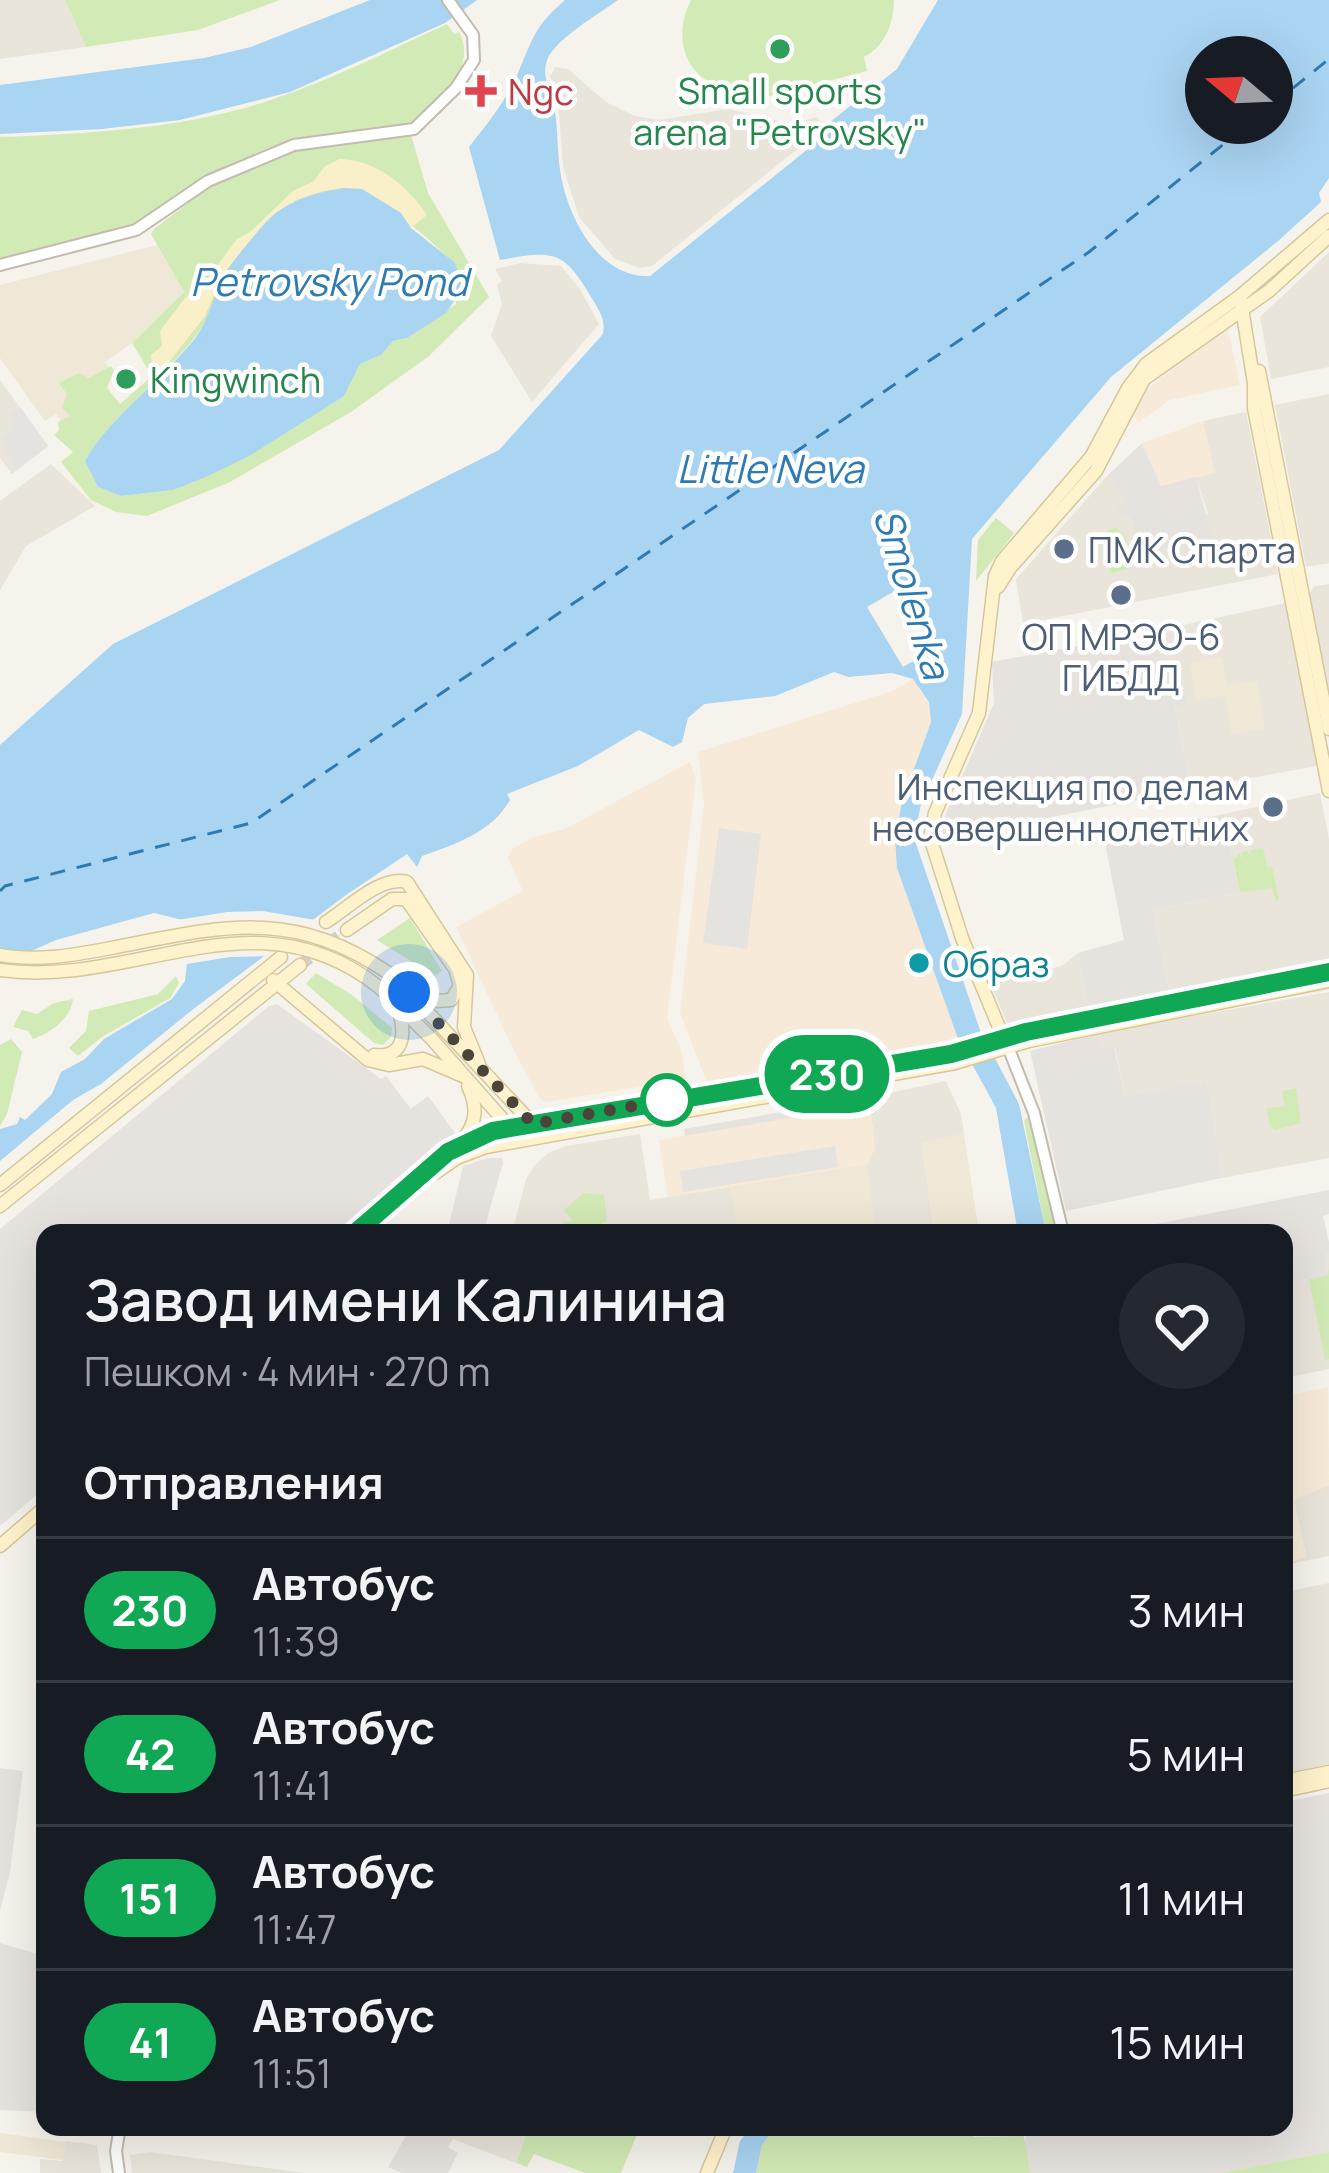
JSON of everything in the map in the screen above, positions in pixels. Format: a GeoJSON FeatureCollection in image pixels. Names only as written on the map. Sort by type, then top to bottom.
{"type":"FeatureCollection","features":[{"type":"Feature","properties":{"kind":"main road"},"geometry":{"type":"LineString","coordinates":[[1245,303],[1329,220]]}},
{"type":"Feature","properties":{"kind":"main road"},"geometry":{"type":"LineString","coordinates":[[1006,1043],[962,938],[930,837],[935,813],[979,713],[993,596],[1010,568],[1096,471],[1144,379],[1329,236]]}},
{"type":"Feature","properties":{"kind":"main road"},"geometry":{"type":"LineString","coordinates":[[1245,303],[1329,729]]}},
{"type":"Feature","properties":{"kind":"main road"},"geometry":{"type":"LineString","coordinates":[[1245,303],[1253,408],[1329,791]]}},
{"type":"Feature","properties":{"kind":"main road"},"geometry":{"type":"LineString","coordinates":[[326,922],[393,880],[412,886],[467,975],[464,1027],[479,1064]]}},
{"type":"Feature","properties":{"kind":"main road"},"geometry":{"type":"LineString","coordinates":[[0,955],[56,957],[227,927],[262,927],[314,934],[404,977],[436,1001],[451,1000],[460,986],[459,977],[416,910],[400,897],[347,930]]}},
{"type":"Feature","properties":{"kind":"main road"},"geometry":{"type":"LineString","coordinates":[[0,970],[59,972],[194,947],[263,941],[320,952],[380,988],[522,1140]]}},
{"type":"Feature","properties":{"kind":"main road"},"geometry":{"type":"LineString","coordinates":[[0,1185],[281,957]]}},
{"type":"Feature","properties":{"kind":"main road"},"geometry":{"type":"LineString","coordinates":[[1,1206],[300,964],[293,981],[296,991]]}},
{"type":"Feature","properties":{"kind":"main road"},"geometry":{"type":"LineString","coordinates":[[266,968],[368,1060],[389,1065],[423,1059],[464,1078],[475,1102],[468,1134],[372,1224]]}},
{"type":"Feature","properties":{"kind":"main road"},"geometry":{"type":"LineString","coordinates":[[374,1224],[451,1162],[479,1149],[967,1054],[1329,972]]}},
{"type":"Feature","properties":{"kind":"main road"},"geometry":{"type":"LineString","coordinates":[[390,974],[533,1124]]}},
{"type":"Feature","properties":{"kind":"main road"},"geometry":{"type":"LineString","coordinates":[[278,981],[361,1047],[384,1057],[404,1040],[405,1027],[396,1004]]}},
{"type":"Feature","properties":{"kind":"main road"},"geometry":{"type":"LineString","coordinates":[[1006,1043],[1329,981]]}},
{"type":"Feature","properties":{"kind":"main road"},"geometry":{"type":"LineString","coordinates":[[454,1148],[510,1128],[967,1054]]}},
{"type":"Feature","properties":{"kind":"main road"},"geometry":{"type":"LineString","coordinates":[[522,1140],[533,1124]]}},
{"type":"Feature","properties":{"kind":"main road"},"geometry":{"type":"LineString","coordinates":[[0,1542],[36,1511]]}},
{"type":"Feature","properties":{"kind":"main road"},"geometry":{"type":"LineString","coordinates":[[1293,1779],[1329,1772]]}},
{"type":"Feature","properties":{"kind":"main road"},"geometry":{"type":"LineString","coordinates":[[1293,1789],[1329,1781]]}},
{"type":"Feature","properties":{"kind":"main road"},"geometry":{"type":"LineString","coordinates":[[706,2173],[722,2136]]}},
{"type":"Feature","properties":{"kind":"street"},"geometry":{"type":"LineString","coordinates":[[0,265],[136,230],[208,182],[294,145],[414,129],[441,105],[474,60],[473,35],[448,0]]}},
{"type":"Feature","properties":{"kind":"street"},"geometry":{"type":"LineString","coordinates":[[1006,1043],[1034,1114],[1061,1224]]}},
{"type":"Feature","properties":{"kind":"street"},"geometry":{"type":"LineString","coordinates":[[116,2173],[117,2136]]}},
{"type":"Feature","properties":{"kind":"shaded area"},"geometry":{"type":"Polygon","coordinates":[[[0,0],[65,0],[86,47],[0,59],[0,0]]]}},
{"type":"Feature","properties":{"kind":"shaded area"},"geometry":{"type":"Polygon","coordinates":[[[555,67],[568,69],[606,102],[635,116],[659,120],[728,109],[792,124],[817,117],[825,127],[652,266],[640,268],[615,259],[579,217],[563,166],[557,89],[550,77],[555,67]]]}},
{"type":"Feature","properties":{"kind":"shaded area"},"geometry":{"type":"Polygon","coordinates":[[[157,245],[184,292],[132,343],[105,362],[113,374],[64,426],[56,414],[45,421],[0,358],[0,285],[157,245]]]}},
{"type":"Feature","properties":{"kind":"shaded area"},"geometry":{"type":"Polygon","coordinates":[[[1329,252],[1329,367],[1271,379],[1260,317],[1329,252]]]}},
{"type":"Feature","properties":{"kind":"shaded area"},"geometry":{"type":"Polygon","coordinates":[[[520,263],[561,266],[599,324],[532,402],[491,336],[502,304],[497,285],[502,281],[495,269],[520,263]]]}},
{"type":"Feature","properties":{"kind":"shaded area"},"geometry":{"type":"Polygon","coordinates":[[[1222,328],[1228,329],[1240,385],[1170,400],[1137,423],[1134,410],[1140,395],[1222,328]]]}},
{"type":"Feature","properties":{"kind":"shaded area"},"geometry":{"type":"Polygon","coordinates":[[[0,380],[48,446],[12,474],[0,458],[0,380]]]}},
{"type":"Feature","properties":{"kind":"shaded area"},"geometry":{"type":"Polygon","coordinates":[[[1329,394],[1329,563],[1306,567],[1275,405],[1329,394]]]}},
{"type":"Feature","properties":{"kind":"shaded area"},"geometry":{"type":"Polygon","coordinates":[[[21,408],[48,446],[17,470],[0,440],[17,428],[10,416],[21,408]]]}},
{"type":"Feature","properties":{"kind":"shaded area"},"geometry":{"type":"Polygon","coordinates":[[[1246,412],[1278,574],[1023,624],[1016,579],[1107,476],[1128,501],[1123,504],[1123,518],[1128,516],[1133,526],[1144,530],[1149,552],[1208,514],[1196,477],[1214,473],[1203,421],[1246,412]]]}},
{"type":"Feature","properties":{"kind":"shaded area"},"geometry":{"type":"Polygon","coordinates":[[[1203,421],[1215,473],[1161,486],[1142,443],[1203,421]]]}},
{"type":"Feature","properties":{"kind":"shaded area"},"geometry":{"type":"Polygon","coordinates":[[[1142,443],[1161,486],[1196,477],[1213,540],[1148,552],[1144,530],[1136,531],[1128,516],[1122,519],[1117,509],[1127,501],[1107,476],[1142,443]]]}},
{"type":"Feature","properties":{"kind":"shaded area"},"geometry":{"type":"Polygon","coordinates":[[[51,464],[95,506],[26,546],[0,590],[0,501],[51,464]]]}},
{"type":"Feature","properties":{"kind":"shaded area"},"geometry":{"type":"Polygon","coordinates":[[[1329,584],[1329,697],[1307,599],[1314,586],[1329,584]]]}},
{"type":"Feature","properties":{"kind":"shaded area"},"geometry":{"type":"Polygon","coordinates":[[[1285,603],[1317,766],[1191,789],[1175,706],[1183,691],[1169,694],[1156,631],[1285,603]]]}},
{"type":"Feature","properties":{"kind":"shaded area"},"geometry":{"type":"Polygon","coordinates":[[[1156,631],[1169,693],[1183,691],[1186,704],[1175,707],[1191,789],[940,840],[938,832],[994,703],[992,662],[1156,631]]]}},
{"type":"Feature","properties":{"kind":"shaded area"},"geometry":{"type":"Polygon","coordinates":[[[1222,657],[1227,685],[1257,680],[1265,729],[1231,734],[1226,696],[1196,701],[1190,662],[1222,657]]]}},
{"type":"Feature","properties":{"kind":"shaded area"},"geometry":{"type":"Polygon","coordinates":[[[913,679],[929,702],[931,722],[902,802],[895,838],[897,868],[957,1036],[936,1046],[707,1083],[680,1012],[704,804],[698,752],[893,691],[913,679]]]}},
{"type":"Feature","properties":{"kind":"shaded area"},"geometry":{"type":"Polygon","coordinates":[[[690,762],[696,778],[667,1019],[681,1049],[686,1079],[547,1102],[540,1099],[456,927],[523,891],[508,858],[512,849],[565,829],[690,762]]]}},
{"type":"Feature","properties":{"kind":"shaded area"},"geometry":{"type":"Polygon","coordinates":[[[1320,793],[1329,839],[1329,964],[1170,994],[1153,910],[1239,892],[1224,814],[1320,793]]]}},
{"type":"Feature","properties":{"kind":"shaded area"},"geometry":{"type":"Polygon","coordinates":[[[1224,814],[1239,892],[1153,910],[1170,994],[1089,1010],[1078,953],[1124,940],[1104,838],[1224,814]]]}},
{"type":"Feature","properties":{"kind":"shaded area"},"geometry":{"type":"Polygon","coordinates":[[[719,828],[761,834],[747,949],[703,943],[719,828]]]}},
{"type":"Feature","properties":{"kind":"shaded area"},"geometry":{"type":"Polygon","coordinates":[[[1078,953],[1089,1010],[1009,1027],[990,983],[1062,966],[1078,953]]]}},
{"type":"Feature","properties":{"kind":"shaded area"},"geometry":{"type":"Polygon","coordinates":[[[1329,992],[1329,1158],[1222,1178],[1207,1083],[1125,1096],[1115,1048],[1102,1050],[1098,1033],[1329,992]]]}},
{"type":"Feature","properties":{"kind":"shaded area"},"geometry":{"type":"Polygon","coordinates":[[[277,1004],[381,1079],[386,1076],[411,1109],[428,1096],[455,1133],[350,1224],[36,1224],[36,1496],[0,1526],[0,1229],[277,1004]]]}},
{"type":"Feature","properties":{"kind":"shaded area"},"geometry":{"type":"Polygon","coordinates":[[[1098,1034],[1102,1050],[1114,1047],[1125,1096],[1207,1082],[1222,1178],[1066,1211],[1030,1051],[1098,1034]]]}},
{"type":"Feature","properties":{"kind":"shaded area"},"geometry":{"type":"Polygon","coordinates":[[[946,1081],[964,1134],[922,1143],[933,1224],[514,1224],[534,1166],[548,1153],[566,1146],[640,1134],[650,1200],[730,1187],[875,1149],[869,1097],[946,1081]]]}},
{"type":"Feature","properties":{"kind":"shaded area"},"geometry":{"type":"Polygon","coordinates":[[[869,1097],[875,1149],[867,1165],[668,1197],[659,1140],[685,1136],[684,1129],[869,1097]]]}},
{"type":"Feature","properties":{"kind":"shaded area"},"geometry":{"type":"Polygon","coordinates":[[[823,1105],[824,1112],[685,1136],[684,1129],[823,1105]]]}},
{"type":"Feature","properties":{"kind":"shaded area"},"geometry":{"type":"Polygon","coordinates":[[[964,1134],[978,1224],[933,1224],[922,1142],[964,1134]]]}},
{"type":"Feature","properties":{"kind":"shaded area"},"geometry":{"type":"Polygon","coordinates":[[[835,1146],[838,1167],[683,1192],[680,1171],[835,1146]]]}},
{"type":"Feature","properties":{"kind":"shaded area"},"geometry":{"type":"Polygon","coordinates":[[[502,1158],[486,1224],[449,1224],[463,1166],[502,1158]]]}},
{"type":"Feature","properties":{"kind":"shaded area"},"geometry":{"type":"Polygon","coordinates":[[[867,1165],[875,1224],[737,1224],[730,1187],[867,1165]]]}},
{"type":"Feature","properties":{"kind":"shaded area"},"geometry":{"type":"Polygon","coordinates":[[[1329,1190],[1329,1214],[1323,1216],[1329,1242],[1325,1254],[1328,1275],[1293,1282],[1293,1224],[1156,1224],[1329,1190]]]}},
{"type":"Feature","properties":{"kind":"shaded area"},"geometry":{"type":"Polygon","coordinates":[[[1329,1252],[1329,1369],[1293,1376],[1293,1282],[1328,1275],[1325,1253],[1329,1252]]]}},
{"type":"Feature","properties":{"kind":"shaded area"},"geometry":{"type":"Polygon","coordinates":[[[1328,1387],[1329,1485],[1294,1500],[1306,1557],[1293,1560],[1293,1395],[1328,1387]]]}},
{"type":"Feature","properties":{"kind":"shaded area"},"geometry":{"type":"Polygon","coordinates":[[[1329,1485],[1329,1556],[1293,1563],[1306,1556],[1294,1500],[1329,1485]]]}},
{"type":"Feature","properties":{"kind":"shaded area"},"geometry":{"type":"Polygon","coordinates":[[[1329,1583],[1329,1764],[1293,1772],[1293,1590],[1329,1583]]]}},
{"type":"Feature","properties":{"kind":"shaded area"},"geometry":{"type":"Polygon","coordinates":[[[0,1768],[23,1771],[0,1911],[0,1768]]]}},
{"type":"Feature","properties":{"kind":"shaded area"},"geometry":{"type":"Polygon","coordinates":[[[1329,1793],[1329,2152],[1222,2173],[1029,2173],[1026,2136],[1293,2136],[1293,1800],[1329,1793]]]}},
{"type":"Feature","properties":{"kind":"shaded area"},"geometry":{"type":"Polygon","coordinates":[[[0,1943],[36,1953],[36,2112],[0,2110],[0,1943]]]}},
{"type":"Feature","properties":{"kind":"shaded area"},"geometry":{"type":"Polygon","coordinates":[[[0,2133],[66,2142],[63,2160],[0,2152],[0,2133]]]}},
{"type":"Feature","properties":{"kind":"shaded area"},"geometry":{"type":"Polygon","coordinates":[[[406,2136],[455,2136],[448,2147],[458,2153],[448,2173],[402,2173],[388,2167],[406,2136]]]}},
{"type":"Feature","properties":{"kind":"shaded area"},"geometry":{"type":"Polygon","coordinates":[[[455,2136],[526,2136],[516,2163],[453,2139],[455,2136]]]}},
{"type":"Feature","properties":{"kind":"shaded area"},"geometry":{"type":"Polygon","coordinates":[[[65,2141],[97,2145],[101,2173],[40,2173],[40,2159],[62,2161],[65,2141]]]}},
{"type":"Feature","properties":{"kind":"shaded area"},"geometry":{"type":"Polygon","coordinates":[[[150,2152],[304,2173],[132,2173],[130,2155],[150,2152]]]}},
{"type":"Feature","properties":{"kind":"green space"},"geometry":{"type":"Polygon","coordinates":[[[65,0],[280,0],[198,30],[86,47],[65,0]]]}},
{"type":"Feature","properties":{"kind":"green space","name":"Small sports arena \"Petrovsky\""},"geometry":{"type":"Polygon","coordinates":[[[691,0],[894,0],[887,33],[864,57],[867,71],[739,104],[735,93],[717,97],[715,85],[688,59],[682,36],[691,0]]]}},
{"type":"Feature","properties":{"kind":"green space"},"geometry":{"type":"Polygon","coordinates":[[[447,24],[454,34],[459,32],[463,44],[461,70],[437,105],[415,122],[385,132],[288,141],[211,173],[119,231],[0,258],[0,137],[112,130],[222,114],[313,85],[447,24]]]}},
{"type":"Feature","properties":{"kind":"green space"},"geometry":{"type":"Polygon","coordinates":[[[411,135],[428,193],[489,297],[429,356],[351,412],[230,482],[147,516],[116,512],[91,500],[61,462],[73,452],[54,435],[58,422],[70,416],[62,408],[67,394],[59,383],[79,373],[89,378],[111,366],[114,370],[107,388],[120,404],[152,376],[132,343],[184,292],[151,234],[154,229],[213,184],[289,151],[411,135]],[[362,189],[241,258],[195,337],[94,446],[85,461],[98,487],[121,496],[173,490],[344,396],[360,364],[456,304],[460,276],[456,268],[417,230],[362,189]]]}},
{"type":"Feature","properties":{"kind":"green space"},"geometry":{"type":"Polygon","coordinates":[[[996,518],[1014,533],[976,581],[978,540],[996,518]]]}},
{"type":"Feature","properties":{"kind":"green space"},"geometry":{"type":"Polygon","coordinates":[[[1115,527],[1125,535],[1131,568],[1110,573],[1103,533],[1115,527]]]}},
{"type":"Feature","properties":{"kind":"green space"},"geometry":{"type":"Polygon","coordinates":[[[1263,848],[1268,868],[1272,867],[1276,900],[1272,888],[1240,892],[1232,854],[1235,859],[1239,853],[1242,859],[1242,852],[1252,857],[1250,850],[1263,848]]]}},
{"type":"Feature","properties":{"kind":"green space"},"geometry":{"type":"Polygon","coordinates":[[[410,918],[442,971],[428,980],[411,961],[377,940],[410,918]]]}},
{"type":"Feature","properties":{"kind":"green space"},"geometry":{"type":"Polygon","coordinates":[[[316,973],[392,1028],[391,1037],[383,1045],[374,1043],[306,984],[316,973]]]}},
{"type":"Feature","properties":{"kind":"green space"},"geometry":{"type":"Polygon","coordinates":[[[176,976],[179,983],[170,998],[78,1056],[69,1048],[86,1031],[89,1011],[158,994],[176,976]]]}},
{"type":"Feature","properties":{"kind":"green space"},"geometry":{"type":"Polygon","coordinates":[[[73,999],[64,1018],[40,1036],[33,1039],[28,1031],[13,1027],[22,1010],[37,1014],[54,1003],[73,999]]]}},
{"type":"Feature","properties":{"kind":"green space"},"geometry":{"type":"Polygon","coordinates":[[[11,1039],[22,1052],[0,1126],[0,1045],[11,1039]]]}},
{"type":"Feature","properties":{"kind":"green space"},"geometry":{"type":"Polygon","coordinates":[[[1296,1088],[1301,1123],[1276,1130],[1270,1127],[1267,1108],[1285,1106],[1282,1091],[1296,1088]]]}},
{"type":"Feature","properties":{"kind":"green space"},"geometry":{"type":"Polygon","coordinates":[[[1031,1113],[1057,1224],[1044,1224],[1024,1121],[1031,1113]]]}},
{"type":"Feature","properties":{"kind":"green space"},"geometry":{"type":"Polygon","coordinates":[[[584,1193],[604,1195],[607,1221],[563,1224],[573,1221],[564,1210],[584,1193]]]}},
{"type":"Feature","properties":{"kind":"green space"},"geometry":{"type":"Polygon","coordinates":[[[1329,1267],[1329,1359],[1325,1360],[1309,1279],[1328,1275],[1329,1267]]]}},
{"type":"Feature","properties":{"kind":"green space"},"geometry":{"type":"Polygon","coordinates":[[[526,2136],[636,2136],[621,2173],[585,2173],[534,2154],[527,2167],[516,2163],[526,2136]]]}},
{"type":"Feature","properties":{"kind":"green space"},"geometry":{"type":"Polygon","coordinates":[[[769,2136],[1024,2136],[1030,2173],[756,2173],[762,2145],[769,2136]]]}},
{"type":"Feature","properties":{"kind":"green space"},"geometry":{"type":"Polygon","coordinates":[[[1329,2152],[1329,2173],[1222,2173],[1329,2152]]]}},
{"type":"Feature","properties":{"kind":"sand"},"geometry":{"type":"Polygon","coordinates":[[[340,159],[366,164],[389,176],[427,215],[411,228],[400,213],[361,189],[323,191],[296,200],[223,274],[205,316],[159,375],[153,375],[151,355],[162,346],[160,331],[185,298],[209,277],[237,239],[293,191],[314,181],[325,166],[340,159]]]}},
{"type":"Feature","properties":{"kind":"water"},"geometry":{"type":"Polygon","coordinates":[[[370,0],[477,0],[445,23],[290,92],[180,120],[0,134],[0,85],[204,58],[251,47],[370,0]]]}},
{"type":"Feature","properties":{"kind":"water","name":"Little Neva"},"geometry":{"type":"Polygon","coordinates":[[[565,0],[618,0],[551,52],[545,73],[555,113],[563,187],[577,224],[615,267],[650,276],[829,132],[825,126],[897,69],[938,0],[1329,0],[1329,178],[1319,193],[1321,202],[1111,377],[972,539],[962,714],[921,804],[914,838],[980,1030],[1019,1104],[1044,1224],[1016,1224],[996,1108],[957,1036],[897,868],[895,838],[902,802],[931,722],[929,702],[913,679],[892,673],[848,677],[834,672],[775,696],[704,704],[688,718],[682,742],[673,747],[639,730],[578,766],[507,794],[510,800],[483,829],[422,856],[417,867],[407,854],[346,895],[101,1084],[73,1100],[0,1161],[0,1129],[17,1124],[20,1117],[25,1120],[52,1094],[61,1072],[85,1059],[104,1039],[172,999],[185,981],[191,922],[154,913],[56,940],[0,965],[0,745],[113,644],[499,450],[603,334],[599,310],[564,262],[545,255],[500,260],[469,147],[502,102],[535,34],[565,0]]]}},
{"type":"Feature","properties":{"kind":"water","name":"Petrovsky Pond"},"geometry":{"type":"Polygon","coordinates":[[[344,188],[362,189],[401,213],[411,228],[454,262],[461,291],[446,313],[360,364],[344,396],[251,455],[173,490],[121,496],[98,487],[85,461],[108,429],[196,337],[222,278],[251,239],[294,202],[344,188]]]}},
{"type":"Feature","properties":{"kind":"water"},"geometry":{"type":"Polygon","coordinates":[[[744,2136],[769,2136],[762,2145],[756,2173],[733,2173],[744,2136]]]}},
{"type":"Feature","properties":{"kind":"pier"},"geometry":{"type":"Polygon","coordinates":[[[898,589],[934,649],[903,667],[867,607],[898,589]]]}},
{"type":"Feature","properties":{"kind":"pier"},"geometry":{"type":"Polygon","coordinates":[[[263,911],[321,921],[273,956],[181,965],[185,926],[165,922],[227,912],[263,911]]]}},
{"type":"Feature","properties":{"kind":"ferry route"},"geometry":{"type":"LineString","coordinates":[[1293,88],[1329,59]]}},
{"type":"Feature","properties":{"kind":"ferry route"},"geometry":{"type":"LineString","coordinates":[[0,891],[251,823],[1089,252],[1224,144]]}},
{"type":"Feature","properties":{"kind":"tunnel"},"geometry":{"type":"LineString","coordinates":[[300,965],[347,930]]}},
{"type":"Feature","properties":{"kind":"bus line","name":"230"},"geometry":{"type":"LineString","coordinates":[[365,1224],[448,1152],[493,1131],[951,1054],[1026,1032],[1329,972]]}},
{"type":"Feature","properties":{"kind":"place","name":"Small sports arena \"Petrovsky\""},"geometry":{"type":"Point","coordinates":[780,49]}},
{"type":"Feature","properties":{"kind":"place","name":"Ngc"},"geometry":{"type":"Point","coordinates":[481,91]}},
{"type":"Feature","properties":{"kind":"place","name":"Kingwinch"},"geometry":{"type":"Point","coordinates":[126,379]}},
{"type":"Feature","properties":{"kind":"place","name":"ПМК Спарта"},"geometry":{"type":"Point","coordinates":[1064,549]}},
{"type":"Feature","properties":{"kind":"place","name":"ОП МРЭО-6 ГИБДД"},"geometry":{"type":"Point","coordinates":[1121,595]}},
{"type":"Feature","properties":{"kind":"place","name":"Инспекция по делам несовершеннолетних"},"geometry":{"type":"Point","coordinates":[1273,807]}},
{"type":"Feature","properties":{"kind":"place","name":"Образ"},"geometry":{"type":"Point","coordinates":[919,963]}},
{"type":"Feature","properties":{"kind":"route"},"geometry":{"type":"LineString","coordinates":[[409,992],[533,1124],[667,1100]]}},
{"type":"Feature","properties":{"kind":"water label","name":"Smolenka"},"geometry":{"type":"Point","coordinates":[913,593]}}]}
